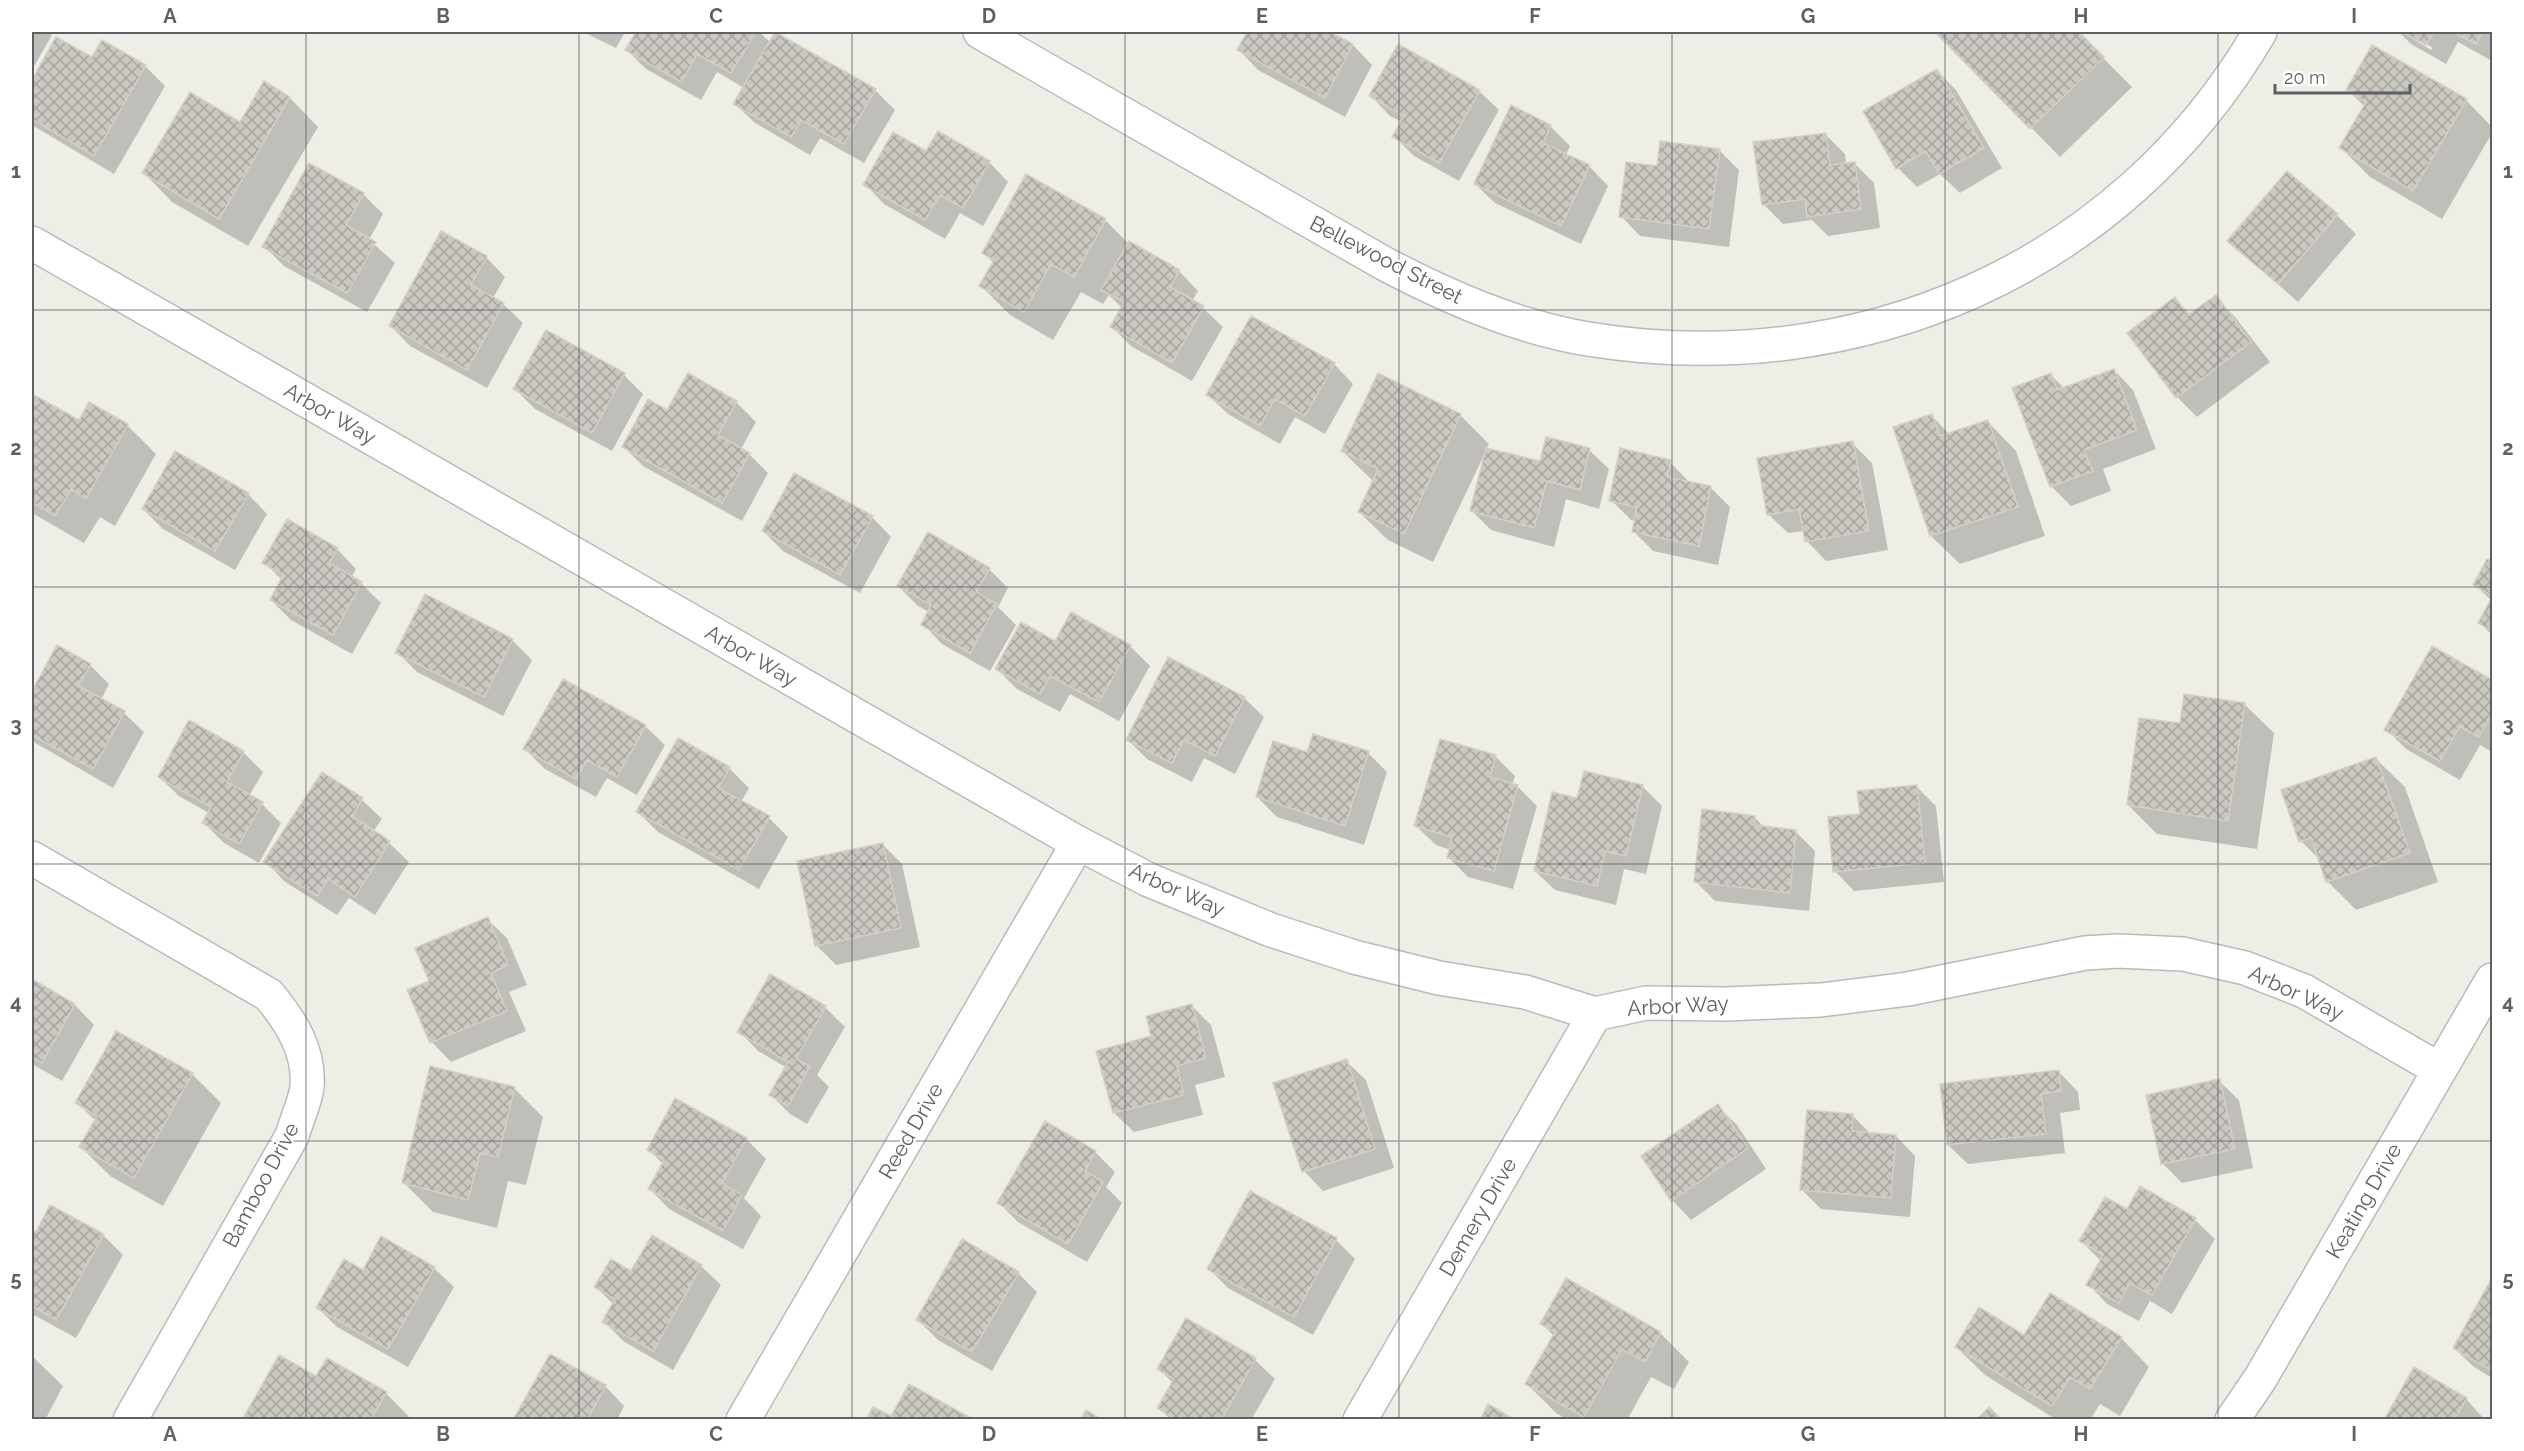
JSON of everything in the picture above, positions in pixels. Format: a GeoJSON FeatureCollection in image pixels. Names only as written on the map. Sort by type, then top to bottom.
{"type":"FeatureCollection","features":[{"type":"Feature","properties":{"kind":"street","name":"Bellewood Street"},"geometry":{"type":"LineString","coordinates":[[980,32],[1385,264],[1439,292],[1526,324],[1576,336],[1678,349],[1771,346],[1862,331],[1921,313],[2006,276],[2084,227],[2132,189],[2197,123],[2235,74],[2260,32]]}},
{"type":"Feature","properties":{"kind":"street","name":"Arbor Way"},"geometry":{"type":"LineString","coordinates":[[32,243],[1078,843],[1149,880],[1270,930],[1354,957],[1439,978],[1525,992],[1595,1014],[1646,1004],[1821,1000],[1908,989],[2085,953],[2118,951],[2183,954],[2245,968],[2304,992],[2440,1070]]}},
{"type":"Feature","properties":{"kind":"street","name":"Reed Drive"},"geometry":{"type":"LineString","coordinates":[[743,1419],[1078,843]]}},
{"type":"Feature","properties":{"kind":"street","name":"Bamboo Drive"},"geometry":{"type":"LineString","coordinates":[[32,858],[269,995],[291,1022],[304,1054],[307,1088],[292,1136],[130,1419]]}},
{"type":"Feature","properties":{"kind":"street","name":"Keating Drive"},"geometry":{"type":"LineString","coordinates":[[2232,1419],[2260,1379],[2493,980]]}},
{"type":"Feature","properties":{"kind":"street","name":"Demery Drive"},"geometry":{"type":"LineString","coordinates":[[1360,1419],[1595,1014]]}},
{"type":"Feature","properties":{"kind":"building"},"geometry":{"type":"Polygon","coordinates":[[[636,32],[756,32],[731,73],[697,54],[681,82],[625,50],[636,32]]]}},
{"type":"Feature","properties":{"kind":"building"},"geometry":{"type":"Polygon","coordinates":[[[775,32],[876,89],[844,144],[801,120],[791,137],[733,104],[775,32]]]}},
{"type":"Feature","properties":{"kind":"building"},"geometry":{"type":"Polygon","coordinates":[[[1247,32],[1330,32],[1353,44],[1325,98],[1237,50],[1247,32]]]}},
{"type":"Feature","properties":{"kind":"building"},"geometry":{"type":"Polygon","coordinates":[[[1935,32],[2079,32],[2104,57],[2030,129],[1935,32]]]}},
{"type":"Feature","properties":{"kind":"building"},"geometry":{"type":"Polygon","coordinates":[[[2402,32],[2434,32],[2426,45],[2402,32]]]}},
{"type":"Feature","properties":{"kind":"building"},"geometry":{"type":"Polygon","coordinates":[[[2453,32],[2483,32],[2476,44],[2453,32]]]}},
{"type":"Feature","properties":{"kind":"building"},"geometry":{"type":"Polygon","coordinates":[[[56,37],[92,57],[102,40],[146,65],[94,156],[32,119],[32,80],[56,37]]]}},
{"type":"Feature","properties":{"kind":"building"},"geometry":{"type":"Polygon","coordinates":[[[1398,44],[1480,90],[1439,163],[1392,137],[1404,116],[1369,96],[1398,44]]]}},
{"type":"Feature","properties":{"kind":"building"},"geometry":{"type":"Polygon","coordinates":[[[2372,45],[2467,99],[2413,191],[2339,148],[2366,102],[2346,90],[2372,45]]]}},
{"type":"Feature","properties":{"kind":"building"},"geometry":{"type":"Polygon","coordinates":[[[1937,69],[1984,148],[1939,174],[1926,151],[1896,169],[1863,111],[1937,69]]]}},
{"type":"Feature","properties":{"kind":"building"},"geometry":{"type":"Polygon","coordinates":[[[264,81],[290,97],[219,219],[142,173],[190,92],[240,122],[264,81]]]}},
{"type":"Feature","properties":{"kind":"building"},"geometry":{"type":"Polygon","coordinates":[[[1511,105],[1551,125],[1543,143],[1590,165],[1561,226],[1474,184],[1511,105]]]}},
{"type":"Feature","properties":{"kind":"building"},"geometry":{"type":"Polygon","coordinates":[[[938,131],[990,161],[963,208],[940,195],[925,220],[863,185],[893,132],[926,151],[938,131]]]}},
{"type":"Feature","properties":{"kind":"building"},"geometry":{"type":"Polygon","coordinates":[[[1826,133],[1830,165],[1855,162],[1861,209],[1807,217],[1805,199],[1762,205],[1753,142],[1826,133]]]}},
{"type":"Feature","properties":{"kind":"building"},"geometry":{"type":"Polygon","coordinates":[[[1660,141],[1720,149],[1709,229],[1619,217],[1626,162],[1657,166],[1660,141]]]}},
{"type":"Feature","properties":{"kind":"building"},"geometry":{"type":"Polygon","coordinates":[[[309,163],[364,193],[346,225],[376,242],[347,293],[262,247],[309,163]]]}},
{"type":"Feature","properties":{"kind":"building"},"geometry":{"type":"Polygon","coordinates":[[[2287,171],[2338,214],[2278,284],[2227,241],[2287,171]]]}},
{"type":"Feature","properties":{"kind":"building"},"geometry":{"type":"Polygon","coordinates":[[[1026,174],[1106,219],[1074,277],[1051,264],[1024,312],[979,286],[994,260],[982,253],[1026,174]]]}},
{"type":"Feature","properties":{"kind":"building"},"geometry":{"type":"Polygon","coordinates":[[[441,231],[487,256],[471,285],[504,303],[467,370],[389,326],[441,231]]]}},
{"type":"Feature","properties":{"kind":"building"},"geometry":{"type":"Polygon","coordinates":[[[1129,241],[1180,270],[1170,287],[1204,306],[1172,363],[1110,327],[1124,302],[1101,290],[1129,241]]]}},
{"type":"Feature","properties":{"kind":"building"},"geometry":{"type":"Polygon","coordinates":[[[2216,295],[2251,342],[2176,398],[2127,333],[2175,297],[2188,315],[2216,295]]]}},
{"type":"Feature","properties":{"kind":"building"},"geometry":{"type":"Polygon","coordinates":[[[1251,316],[1335,363],[1305,416],[1275,399],[1260,426],[1206,395],[1251,316]]]}},
{"type":"Feature","properties":{"kind":"building"},"geometry":{"type":"Polygon","coordinates":[[[546,330],[625,373],[592,433],[513,389],[546,330]]]}},
{"type":"Feature","properties":{"kind":"building"},"geometry":{"type":"Polygon","coordinates":[[[2114,369],[2137,430],[2084,450],[2093,471],[2050,487],[2012,388],[2051,373],[2057,390],[2114,369]]]}},
{"type":"Feature","properties":{"kind":"building"},"geometry":{"type":"Polygon","coordinates":[[[688,373],[737,401],[718,435],[750,453],[722,503],[622,447],[648,399],[667,410],[688,373]]]}},
{"type":"Feature","properties":{"kind":"building"},"geometry":{"type":"Polygon","coordinates":[[[1378,373],[1461,414],[1404,534],[1358,512],[1378,469],[1341,451],[1378,373]]]}},
{"type":"Feature","properties":{"kind":"building"},"geometry":{"type":"Polygon","coordinates":[[[34,395],[79,420],[89,402],[128,424],[86,499],[71,489],[55,516],[32,502],[32,399],[34,395]]]}},
{"type":"Feature","properties":{"kind":"building"},"geometry":{"type":"Polygon","coordinates":[[[1932,414],[1940,436],[1988,420],[2018,507],[1930,536],[1893,427],[1932,414]]]}},
{"type":"Feature","properties":{"kind":"building"},"geometry":{"type":"Polygon","coordinates":[[[1546,437],[1590,448],[1580,490],[1547,481],[1534,528],[1470,511],[1486,448],[1540,461],[1546,437]]]}},
{"type":"Feature","properties":{"kind":"building"},"geometry":{"type":"Polygon","coordinates":[[[1853,441],[1869,531],[1805,542],[1799,509],[1767,515],[1757,458],[1853,441]]]}},
{"type":"Feature","properties":{"kind":"building"},"geometry":{"type":"Polygon","coordinates":[[[1620,448],[1671,460],[1667,477],[1711,486],[1699,546],[1632,532],[1637,507],[1609,501],[1620,448]]]}},
{"type":"Feature","properties":{"kind":"building"},"geometry":{"type":"Polygon","coordinates":[[[175,451],[249,493],[215,551],[142,509],[175,451]]]}},
{"type":"Feature","properties":{"kind":"building"},"geometry":{"type":"Polygon","coordinates":[[[794,473],[873,516],[840,575],[762,531],[794,473]]]}},
{"type":"Feature","properties":{"kind":"building"},"geometry":{"type":"Polygon","coordinates":[[[287,519],[338,548],[329,563],[362,582],[333,635],[270,600],[283,575],[262,563],[287,519]]]}},
{"type":"Feature","properties":{"kind":"building"},"geometry":{"type":"Polygon","coordinates":[[[928,532],[990,568],[976,592],[997,604],[970,653],[921,625],[931,605],[897,586],[928,532]]]}},
{"type":"Feature","properties":{"kind":"building"},"geometry":{"type":"Polygon","coordinates":[[[2487,559],[2492,561],[2492,596],[2473,585],[2487,559]]]}},
{"type":"Feature","properties":{"kind":"building"},"geometry":{"type":"Polygon","coordinates":[[[425,594],[513,639],[484,697],[395,653],[425,594]]]}},
{"type":"Feature","properties":{"kind":"building"},"geometry":{"type":"Polygon","coordinates":[[[2492,597],[2492,631],[2478,623],[2492,597]]]}},
{"type":"Feature","properties":{"kind":"building"},"geometry":{"type":"Polygon","coordinates":[[[1071,612],[1131,645],[1099,702],[1050,676],[1040,694],[995,669],[1021,622],[1055,641],[1071,612]]]}},
{"type":"Feature","properties":{"kind":"building"},"geometry":{"type":"Polygon","coordinates":[[[57,645],[91,664],[78,686],[125,711],[93,769],[32,735],[32,691],[57,645]]]}},
{"type":"Feature","properties":{"kind":"building"},"geometry":{"type":"Polygon","coordinates":[[[2432,646],[2492,680],[2492,714],[2479,737],[2460,726],[2440,761],[2384,730],[2432,646]]]}},
{"type":"Feature","properties":{"kind":"building"},"geometry":{"type":"Polygon","coordinates":[[[1168,657],[1245,697],[1215,756],[1184,740],[1172,763],[1126,740],[1168,657]]]}},
{"type":"Feature","properties":{"kind":"building"},"geometry":{"type":"Polygon","coordinates":[[[563,679],[646,725],[617,777],[587,760],[576,779],[523,749],[563,679]]]}},
{"type":"Feature","properties":{"kind":"building"},"geometry":{"type":"Polygon","coordinates":[[[2184,694],[2245,703],[2228,821],[2127,805],[2139,718],[2180,723],[2184,694]]]}},
{"type":"Feature","properties":{"kind":"building"},"geometry":{"type":"Polygon","coordinates":[[[189,720],[244,751],[227,782],[263,802],[239,844],[202,823],[211,807],[158,777],[189,720]]]}},
{"type":"Feature","properties":{"kind":"building"},"geometry":{"type":"Polygon","coordinates":[[[1313,734],[1369,751],[1345,826],[1256,797],[1273,741],[1307,752],[1313,734]]]}},
{"type":"Feature","properties":{"kind":"building"},"geometry":{"type":"Polygon","coordinates":[[[678,738],[730,767],[718,788],[770,816],[739,870],[636,812],[678,738]]]}},
{"type":"Feature","properties":{"kind":"building"},"geometry":{"type":"Polygon","coordinates":[[[1440,739],[1496,755],[1490,777],[1518,785],[1494,871],[1447,858],[1452,837],[1414,826],[1440,739]]]}},
{"type":"Feature","properties":{"kind":"building"},"geometry":{"type":"Polygon","coordinates":[[[2376,757],[2410,853],[2326,882],[2311,838],[2299,842],[2281,790],[2376,757]]]}},
{"type":"Feature","properties":{"kind":"building"},"geometry":{"type":"Polygon","coordinates":[[[1584,771],[1643,785],[1626,856],[1605,851],[1597,886],[1534,871],[1552,792],[1577,798],[1584,771]]]}},
{"type":"Feature","properties":{"kind":"building"},"geometry":{"type":"Polygon","coordinates":[[[322,772],[363,798],[352,816],[390,841],[355,897],[328,879],[317,896],[263,862],[322,772]]]}},
{"type":"Feature","properties":{"kind":"building"},"geometry":{"type":"Polygon","coordinates":[[[1917,785],[1925,863],[1833,872],[1828,817],[1860,814],[1857,791],[1917,785]]]}},
{"type":"Feature","properties":{"kind":"building"},"geometry":{"type":"Polygon","coordinates":[[[1702,809],[1755,816],[1754,825],[1796,830],[1790,893],[1694,882],[1702,809]]]}},
{"type":"Feature","properties":{"kind":"building"},"geometry":{"type":"Polygon","coordinates":[[[883,843],[901,928],[815,946],[797,861],[883,843]]]}},
{"type":"Feature","properties":{"kind":"building"},"geometry":{"type":"Polygon","coordinates":[[[488,917],[508,965],[491,973],[507,1011],[430,1043],[407,990],[429,981],[415,948],[488,917]]]}},
{"type":"Feature","properties":{"kind":"building"},"geometry":{"type":"Polygon","coordinates":[[[770,974],[826,1006],[796,1059],[810,1066],[788,1106],[769,1095],[788,1062],[737,1032],[770,974]]]}},
{"type":"Feature","properties":{"kind":"building"},"geometry":{"type":"Polygon","coordinates":[[[32,979],[75,1004],[42,1063],[32,1057],[32,979]]]}},
{"type":"Feature","properties":{"kind":"building"},"geometry":{"type":"Polygon","coordinates":[[[1192,1004],[1206,1058],[1177,1066],[1184,1095],[1113,1113],[1096,1051],[1151,1036],[1146,1016],[1192,1004]]]}},
{"type":"Feature","properties":{"kind":"building"},"geometry":{"type":"Polygon","coordinates":[[[116,1031],[193,1073],[134,1178],[79,1147],[97,1116],[75,1103],[116,1031]]]}},
{"type":"Feature","properties":{"kind":"building"},"geometry":{"type":"Polygon","coordinates":[[[1347,1059],[1375,1149],[1302,1172],[1273,1083],[1347,1059]]]}},
{"type":"Feature","properties":{"kind":"building"},"geometry":{"type":"Polygon","coordinates":[[[430,1066],[515,1087],[498,1157],[480,1153],[468,1200],[402,1183],[430,1066]]]}},
{"type":"Feature","properties":{"kind":"building"},"geometry":{"type":"Polygon","coordinates":[[[2059,1070],[2061,1091],[2041,1094],[2046,1134],[1947,1145],[1940,1084],[2059,1070]]]}},
{"type":"Feature","properties":{"kind":"building"},"geometry":{"type":"Polygon","coordinates":[[[2220,1079],[2235,1149],[2161,1164],[2146,1095],[2220,1079]]]}},
{"type":"Feature","properties":{"kind":"building"},"geometry":{"type":"Polygon","coordinates":[[[675,1098],[747,1138],[722,1183],[742,1195],[723,1231],[648,1189],[664,1160],[647,1150],[675,1098]]]}},
{"type":"Feature","properties":{"kind":"building"},"geometry":{"type":"Polygon","coordinates":[[[1718,1104],[1748,1148],[1671,1201],[1641,1156],[1718,1104]]]}},
{"type":"Feature","properties":{"kind":"building"},"geometry":{"type":"Polygon","coordinates":[[[1807,1110],[1853,1114],[1852,1131],[1896,1135],[1891,1198],[1800,1190],[1807,1110]]]}},
{"type":"Feature","properties":{"kind":"building"},"geometry":{"type":"Polygon","coordinates":[[[1045,1121],[1096,1151],[1085,1171],[1103,1182],[1068,1244],[997,1203],[1045,1121]]]}},
{"type":"Feature","properties":{"kind":"building"},"geometry":{"type":"Polygon","coordinates":[[[2140,1186],[2196,1218],[2152,1295],[2130,1283],[2119,1303],[2086,1285],[2103,1255],[2079,1241],[2105,1197],[2127,1209],[2140,1186]]]}},
{"type":"Feature","properties":{"kind":"building"},"geometry":{"type":"Polygon","coordinates":[[[1250,1191],[1337,1238],[1294,1317],[1207,1269],[1250,1191]]]}},
{"type":"Feature","properties":{"kind":"building"},"geometry":{"type":"Polygon","coordinates":[[[50,1205],[104,1234],[56,1320],[32,1306],[32,1229],[36,1232],[50,1205]]]}},
{"type":"Feature","properties":{"kind":"building"},"geometry":{"type":"Polygon","coordinates":[[[652,1235],[702,1265],[653,1351],[602,1322],[615,1299],[594,1287],[611,1259],[631,1271],[652,1235]]]}},
{"type":"Feature","properties":{"kind":"building"},"geometry":{"type":"Polygon","coordinates":[[[381,1236],[435,1267],[388,1349],[316,1308],[344,1259],[363,1270],[381,1236]]]}},
{"type":"Feature","properties":{"kind":"building"},"geometry":{"type":"Polygon","coordinates":[[[962,1239],[1019,1272],[972,1352],[916,1320],[962,1239]]]}},
{"type":"Feature","properties":{"kind":"building"},"geometry":{"type":"Polygon","coordinates":[[[1566,1278],[1661,1332],[1645,1362],[1622,1349],[1584,1417],[1525,1384],[1555,1332],[1540,1324],[1566,1278]]]}},
{"type":"Feature","properties":{"kind":"building"},"geometry":{"type":"Polygon","coordinates":[[[2492,1278],[2492,1371],[2453,1348],[2492,1278]]]}},
{"type":"Feature","properties":{"kind":"building"},"geometry":{"type":"Polygon","coordinates":[[[2050,1293],[2122,1337],[2090,1389],[2070,1377],[2052,1406],[1955,1347],[1979,1307],[2024,1335],[2050,1293]]]}},
{"type":"Feature","properties":{"kind":"building"},"geometry":{"type":"Polygon","coordinates":[[[1186,1318],[1256,1358],[1221,1420],[1177,1420],[1157,1408],[1174,1379],[1157,1369],[1186,1318]]]}},
{"type":"Feature","properties":{"kind":"building"},"geometry":{"type":"Polygon","coordinates":[[[550,1354],[606,1385],[588,1418],[591,1420],[513,1420],[550,1354]]]}},
{"type":"Feature","properties":{"kind":"building"},"geometry":{"type":"Polygon","coordinates":[[[279,1355],[316,1376],[327,1358],[387,1392],[370,1420],[242,1420],[279,1355]]]}},
{"type":"Feature","properties":{"kind":"building"},"geometry":{"type":"Polygon","coordinates":[[[2414,1367],[2467,1398],[2454,1420],[2384,1420],[2414,1367]]]}},
{"type":"Feature","properties":{"kind":"building"},"geometry":{"type":"Polygon","coordinates":[[[909,1384],[969,1417],[968,1420],[866,1420],[873,1407],[891,1416],[909,1384]]]}},
{"type":"Feature","properties":{"kind":"building"},"geometry":{"type":"Polygon","coordinates":[[[1488,1404],[1515,1420],[1480,1420],[1488,1404]]]}},
{"type":"Feature","properties":{"kind":"building"},"geometry":{"type":"Polygon","coordinates":[[[1989,1407],[2002,1420],[1976,1420],[1989,1407]]]}},
{"type":"Feature","properties":{"kind":"building"},"geometry":{"type":"Polygon","coordinates":[[[1086,1410],[1102,1420],[1080,1420],[1086,1410]]]}}]}
